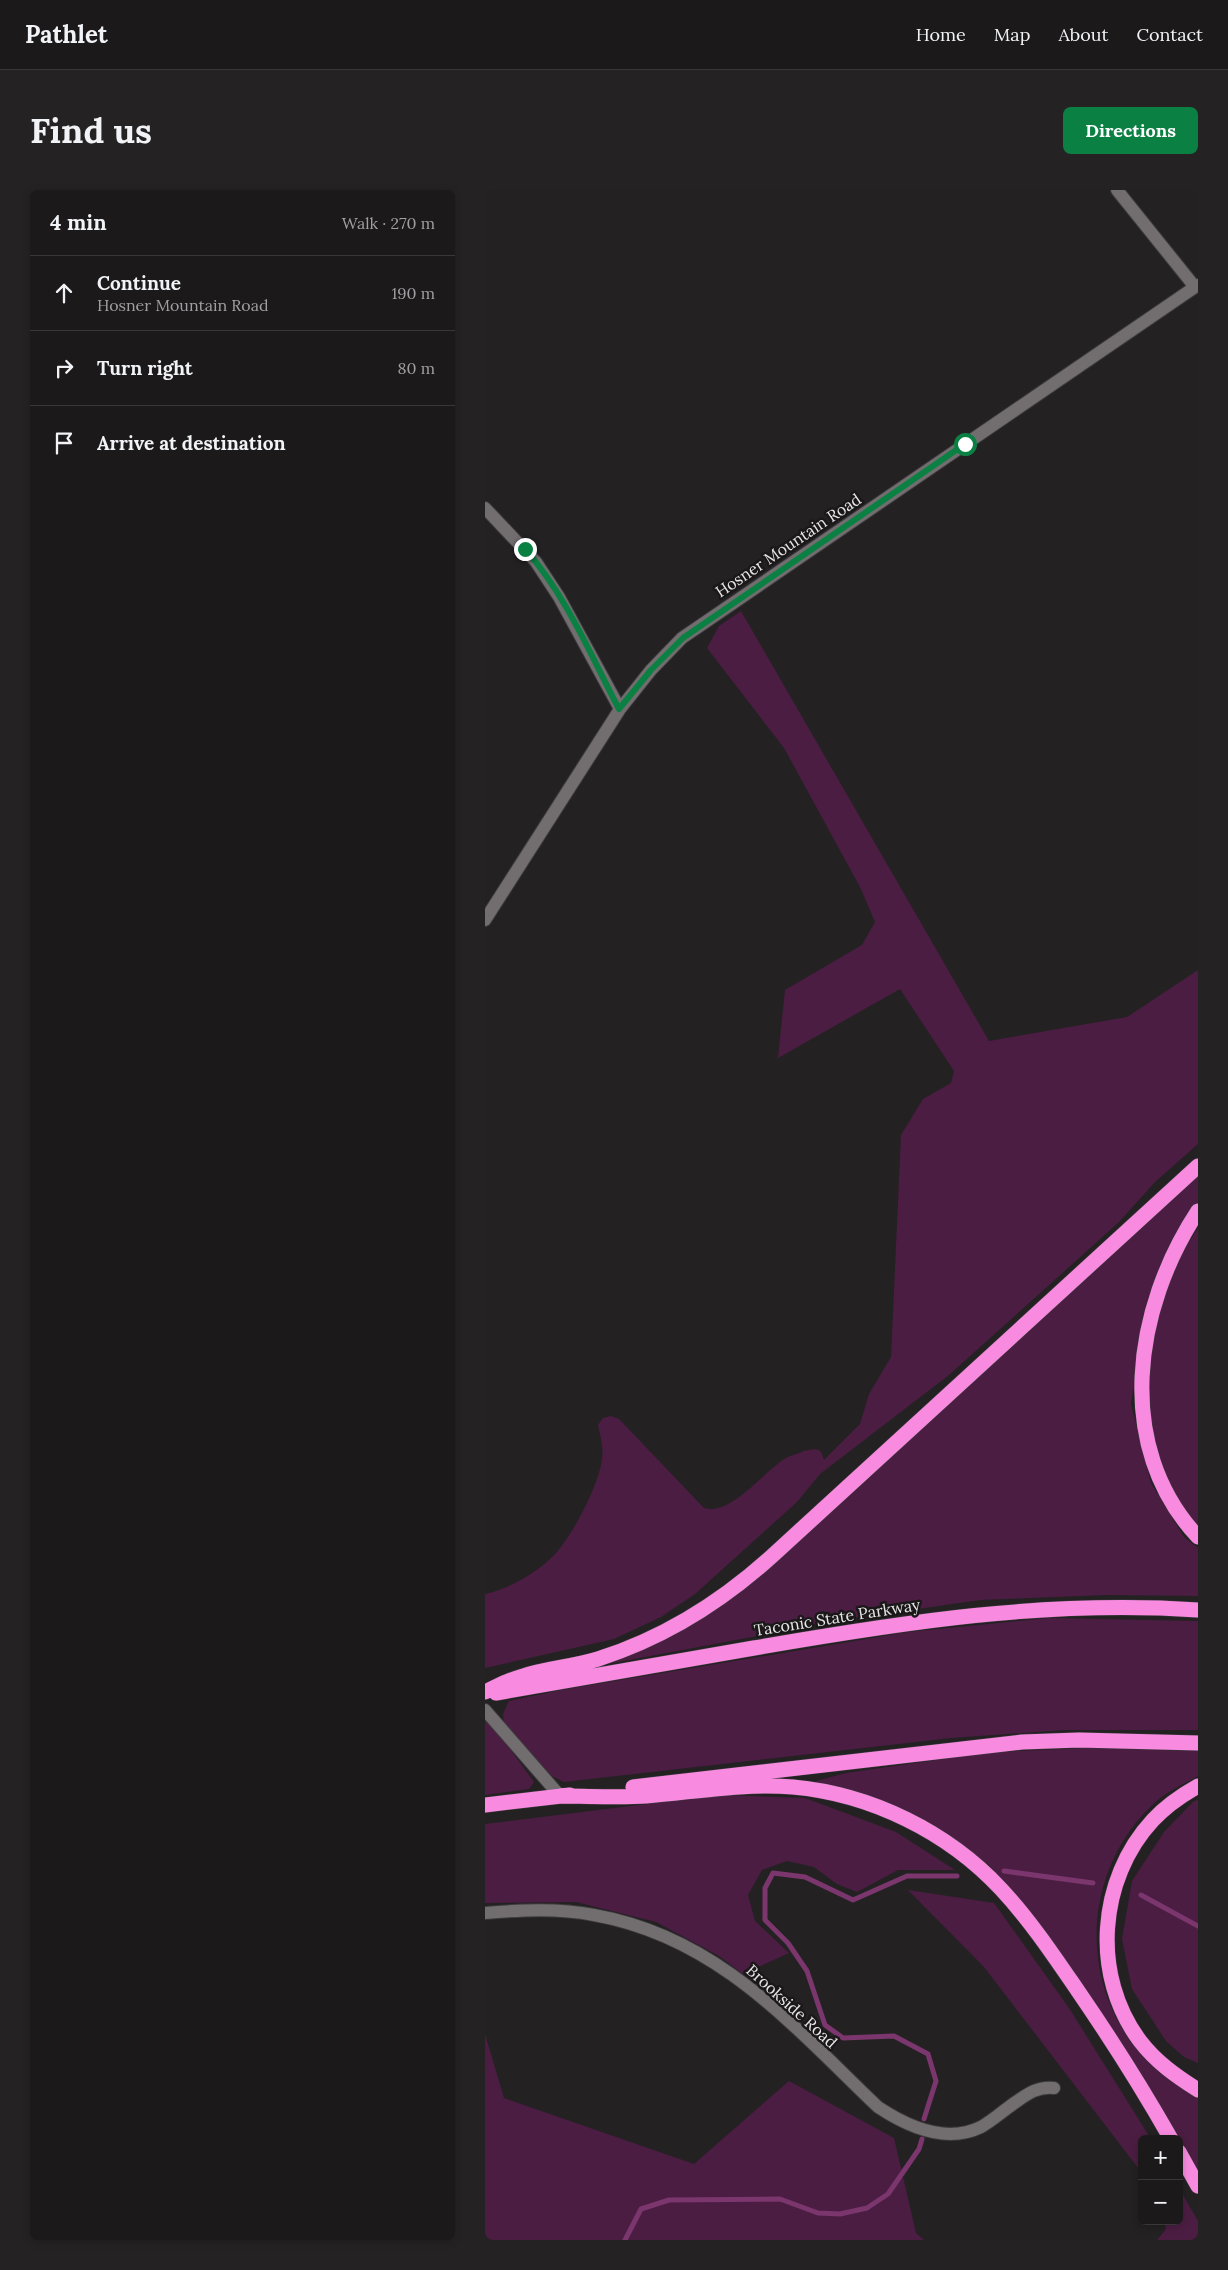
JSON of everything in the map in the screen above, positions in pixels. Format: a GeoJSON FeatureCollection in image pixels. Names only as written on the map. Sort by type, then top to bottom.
{"type":"FeatureCollection","features":[{"type":"Feature","properties":{"kind":"highway"},"geometry":{"type":"LineString","coordinates":[[485,1694],[520,1676],[596,1660],[632,1647],[677,1626],[723,1597],[771,1557],[1198,1166]]}},
{"type":"Feature","properties":{"kind":"highway"},"geometry":{"type":"LineString","coordinates":[[1198,1211],[1179,1243],[1156,1299],[1143,1355],[1141,1386],[1142,1414],[1153,1465],[1168,1496],[1198,1537]]}},
{"type":"Feature","properties":{"kind":"highway","name":"Taconic State Parkway"},"geometry":{"type":"LineString","coordinates":[[485,1694],[952,1616],[1067,1608],[1198,1610]]}},
{"type":"Feature","properties":{"kind":"highway"},"geometry":{"type":"LineString","coordinates":[[485,1805],[965,1747],[1022,1742],[1089,1740],[1198,1743]]}},
{"type":"Feature","properties":{"kind":"highway"},"geometry":{"type":"LineString","coordinates":[[1198,1786],[1172,1803],[1153,1820],[1136,1841],[1123,1864],[1114,1889],[1108,1914],[1107,1939],[1109,1965],[1115,1992],[1127,2019],[1140,2040],[1157,2060],[1178,2078],[1198,2090]]}},
{"type":"Feature","properties":{"kind":"highway"},"geometry":{"type":"LineString","coordinates":[[561,1796],[644,1796],[737,1787],[796,1788],[831,1793],[863,1802],[895,1814],[927,1831],[958,1850],[978,1866],[1026,1918],[1113,2042],[1169,2135]]}},
{"type":"Feature","properties":{"kind":"highway"},"geometry":{"type":"LineString","coordinates":[[1183,2159],[1198,2186]]}},
{"type":"Feature","properties":{"kind":"street"},"geometry":{"type":"LineString","coordinates":[[1117,190],[1197,286]]}},
{"type":"Feature","properties":{"kind":"street","name":"Hosner Mountain Road"},"geometry":{"type":"LineString","coordinates":[[485,920],[619,709],[651,670],[683,638],[1197,286]]}},
{"type":"Feature","properties":{"kind":"street"},"geometry":{"type":"LineString","coordinates":[[485,508],[536,562],[559,597],[619,709]]}},
{"type":"Feature","properties":{"kind":"street"},"geometry":{"type":"LineString","coordinates":[[485,1710],[561,1796]]}},
{"type":"Feature","properties":{"kind":"street","name":"Brookside Road"},"geometry":{"type":"LineString","coordinates":[[485,1913],[547,1910],[594,1915],[642,1927],[686,1946],[726,1969],[767,2001],[878,2107],[898,2120],[923,2131],[955,2134],[981,2127],[1027,2094],[1043,2087],[1054,2088]]}},
{"type":"Feature","properties":{"kind":"shaded area"},"geometry":{"type":"Polygon","coordinates":[[[741,611],[989,1041],[1127,1017],[1198,970],[1198,1144],[1155,1182],[1119,1222],[949,1375],[820,1474],[797,1502],[695,1594],[661,1617],[614,1639],[485,1668],[485,1594],[511,1585],[535,1571],[557,1552],[574,1528],[600,1470],[603,1450],[598,1425],[603,1418],[611,1416],[619,1419],[704,1508],[714,1509],[725,1506],[736,1499],[788,1457],[816,1449],[821,1452],[824,1460],[860,1424],[869,1394],[891,1357],[901,1135],[923,1099],[951,1083],[954,1071],[900,989],[778,1058],[785,990],[862,945],[875,922],[860,887],[784,748],[707,648],[719,626],[741,611]]]}},
{"type":"Feature","properties":{"kind":"shaded area"},"geometry":{"type":"Polygon","coordinates":[[[1198,1173],[1198,1202],[1171,1241],[1143,1315],[1131,1404],[1151,1483],[1184,1537],[1198,1548],[1198,1596],[1109,1595],[980,1600],[842,1620],[597,1666],[703,1616],[1198,1173]]]}},
{"type":"Feature","properties":{"kind":"shaded area"},"geometry":{"type":"Polygon","coordinates":[[[1198,1228],[1198,1525],[1177,1497],[1161,1465],[1152,1431],[1149,1395],[1150,1359],[1156,1323],[1166,1289],[1180,1257],[1198,1228]]]}},
{"type":"Feature","properties":{"kind":"shaded area"},"geometry":{"type":"Polygon","coordinates":[[[1049,1618],[1198,1621],[1198,1730],[1064,1730],[951,1738],[564,1782],[552,1776],[504,1726],[503,1714],[509,1701],[561,1690],[908,1632],[1049,1618]]]}},
{"type":"Feature","properties":{"kind":"shaded area"},"geometry":{"type":"Polygon","coordinates":[[[485,1721],[499,1734],[534,1782],[529,1789],[485,1795],[485,1721]]]}},
{"type":"Feature","properties":{"kind":"shaded area"},"geometry":{"type":"Polygon","coordinates":[[[1089,1748],[1198,1751],[1198,1776],[1159,1799],[1135,1824],[1117,1852],[1104,1883],[1098,1915],[1097,1948],[1102,1981],[1113,2012],[1131,2042],[1153,2065],[1198,2096],[1198,2174],[1183,2146],[1183,2135],[1176,2135],[1022,1902],[988,1864],[937,1829],[819,1784],[816,1781],[846,1773],[991,1752],[1089,1748]]]}},
{"type":"Feature","properties":{"kind":"shaded area"},"geometry":{"type":"Polygon","coordinates":[[[719,1795],[805,1798],[896,1832],[955,1870],[898,1870],[857,1892],[837,1884],[814,1867],[787,1861],[762,1870],[748,1895],[755,1921],[789,1953],[743,1974],[719,1956],[656,1922],[576,1902],[485,1903],[485,1824],[719,1795]]]}},
{"type":"Feature","properties":{"kind":"shaded area"},"geometry":{"type":"Polygon","coordinates":[[[1198,1800],[1198,2063],[1184,2057],[1166,2041],[1132,1989],[1122,1939],[1132,1881],[1164,1832],[1194,1801],[1198,1800]]]}},
{"type":"Feature","properties":{"kind":"shaded area"},"geometry":{"type":"Polygon","coordinates":[[[908,1890],[994,1903],[1069,2008],[1148,2135],[1138,2135],[1138,2168],[984,1967],[908,1890]]]}},
{"type":"Feature","properties":{"kind":"shaded area"},"geometry":{"type":"Polygon","coordinates":[[[485,2034],[504,2098],[694,2164],[789,2081],[894,2138],[916,2233],[924,2240],[485,2240],[485,2034]]]}},
{"type":"Feature","properties":{"kind":"shaded area"},"geometry":{"type":"Polygon","coordinates":[[[1183,2195],[1198,2221],[1198,2240],[1157,2240],[1166,2229],[1165,2225],[1183,2225],[1183,2195]]]}},
{"type":"Feature","properties":{"kind":"waterway"},"geometry":{"type":"LineString","coordinates":[[1004,1871],[1093,1883]]}},
{"type":"Feature","properties":{"kind":"waterway"},"geometry":{"type":"LineString","coordinates":[[924,2119],[936,2081],[928,2054],[894,2036],[843,2038],[825,2025],[807,1971],[788,1943],[765,1920],[765,1888],[773,1873],[805,1877],[853,1900],[907,1876],[957,1876]]}},
{"type":"Feature","properties":{"kind":"waterway"},"geometry":{"type":"LineString","coordinates":[[1141,1895],[1198,1926]]}},
{"type":"Feature","properties":{"kind":"waterway"},"geometry":{"type":"LineString","coordinates":[[625,2240],[641,2209],[669,2200],[780,2199],[818,2213],[840,2214],[867,2208],[888,2194],[919,2149],[922,2139]]}},
{"type":"Feature","properties":{"kind":"route"},"geometry":{"type":"LineString","coordinates":[[525,549],[559,597],[619,709],[651,670],[683,638],[965,444]]}}]}
